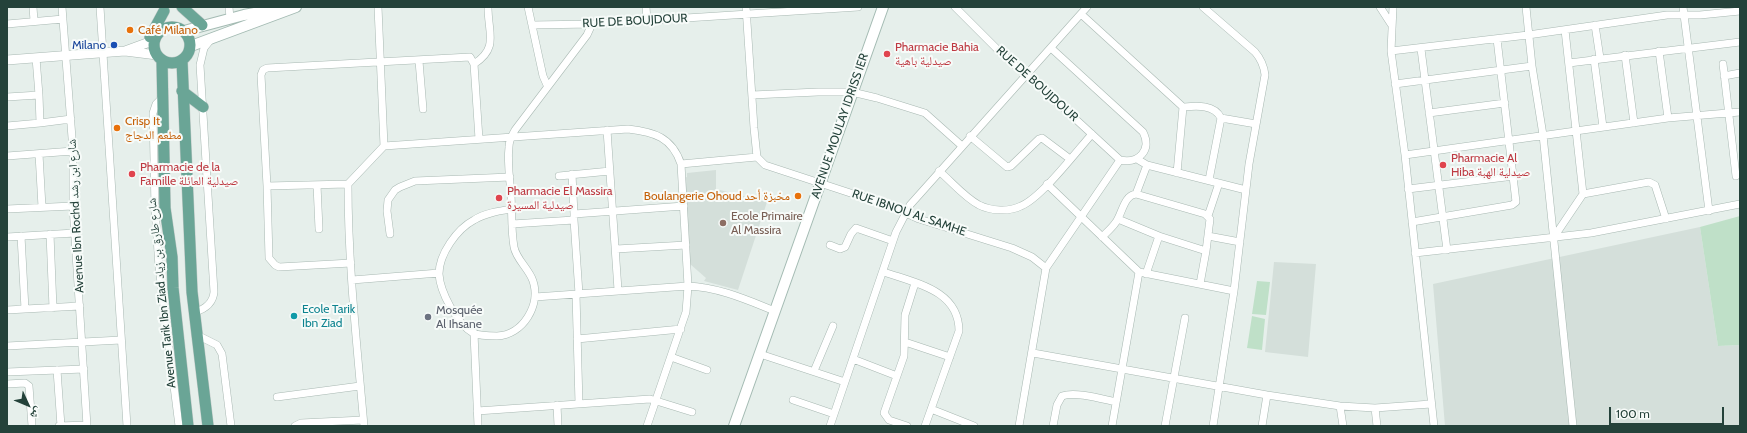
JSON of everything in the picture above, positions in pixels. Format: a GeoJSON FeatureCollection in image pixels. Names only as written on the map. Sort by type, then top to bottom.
{"type":"FeatureCollection","features":[{"type":"Feature","properties":{"kind":"main road"},"geometry":{"type":"LineString","coordinates":[[182,7],[202,25]]}},
{"type":"Feature","properties":{"kind":"main road"},"geometry":{"type":"LineString","coordinates":[[159,58],[171,64],[182,61],[190,52],[190,40],[182,30],[182,7]]}},
{"type":"Feature","properties":{"kind":"main road"},"geometry":{"type":"LineString","coordinates":[[154,37],[172,27],[182,30],[230,18],[286,7]]}},
{"type":"Feature","properties":{"kind":"main road"},"geometry":{"type":"LineString","coordinates":[[191,46],[296,7]]}},
{"type":"Feature","properties":{"kind":"main road","name":"AVENUE MOULAY IDRISS IER"},"geometry":{"type":"LineString","coordinates":[[734,426],[883,7]]}},
{"type":"Feature","properties":{"kind":"main road"},"geometry":{"type":"LineString","coordinates":[[154,37],[164,9]]}},
{"type":"Feature","properties":{"kind":"main road","name":"Avenue Tarik Ibn Ziad شارع طارق بن زياد"},"geometry":{"type":"LineString","coordinates":[[164,9],[154,37],[154,48],[159,58],[162,98],[160,208],[172,257],[173,288],[188,426]]}},
{"type":"Feature","properties":{"kind":"main road"},"geometry":{"type":"LineString","coordinates":[[182,61],[182,91],[190,257],[197,335],[208,426]]}},
{"type":"Feature","properties":{"kind":"main road"},"geometry":{"type":"LineString","coordinates":[[182,91],[203,107]]}},
{"type":"Feature","properties":{"kind":"street"},"geometry":{"type":"LineString","coordinates":[[33,7],[34,21]]}},
{"type":"Feature","properties":{"kind":"street","name":"Avenue Ibn Rochd شارع ابن رشد"},"geometry":{"type":"LineString","coordinates":[[62,7],[73,151],[73,206],[83,341],[87,425]]}},
{"type":"Feature","properties":{"kind":"street"},"geometry":{"type":"LineString","coordinates":[[100,7],[127,426]]}},
{"type":"Feature","properties":{"kind":"street"},"geometry":{"type":"LineString","coordinates":[[229,7],[230,18]]}},
{"type":"Feature","properties":{"kind":"street"},"geometry":{"type":"LineString","coordinates":[[378,7],[384,146]]}},
{"type":"Feature","properties":{"kind":"street"},"geometry":{"type":"LineString","coordinates":[[474,64],[486,56],[490,48],[488,7]]}},
{"type":"Feature","properties":{"kind":"street"},"geometry":{"type":"LineString","coordinates":[[528,7],[543,76],[547,85]]}},
{"type":"Feature","properties":{"kind":"street"},"geometry":{"type":"LineString","coordinates":[[646,7],[646,20]]}},
{"type":"Feature","properties":{"kind":"street","name":"RUE DE BOUJDOUR"},"geometry":{"type":"LineString","coordinates":[[532,25],[592,24],[747,10],[858,7]]}},
{"type":"Feature","properties":{"kind":"street","name":"RUE DE BOUJDOUR"},"geometry":{"type":"LineString","coordinates":[[955,7],[976,29],[1120,160]]}},
{"type":"Feature","properties":{"kind":"street"},"geometry":{"type":"LineString","coordinates":[[830,426],[884,272],[893,241],[905,212],[970,136],[1087,7]]}},
{"type":"Feature","properties":{"kind":"street"},"geometry":{"type":"LineString","coordinates":[[1203,7],[1255,52],[1262,62],[1265,75],[1246,190],[1234,291],[1218,386],[1213,426]]}},
{"type":"Feature","properties":{"kind":"street"},"geometry":{"type":"LineString","coordinates":[[1380,7],[1391,24]]}},
{"type":"Feature","properties":{"kind":"street"},"geometry":{"type":"LineString","coordinates":[[1393,7],[1391,24],[1391,52],[1405,155],[1434,426]]}},
{"type":"Feature","properties":{"kind":"street"},"geometry":{"type":"LineString","coordinates":[[1526,7],[1532,66],[1543,136],[1573,426]]}},
{"type":"Feature","properties":{"kind":"street"},"geometry":{"type":"LineString","coordinates":[[1683,7],[1709,211]]}},
{"type":"Feature","properties":{"kind":"street"},"geometry":{"type":"LineString","coordinates":[[681,164],[757,157],[747,10]]}},
{"type":"Feature","properties":{"kind":"street"},"geometry":{"type":"LineString","coordinates":[[1391,52],[1528,35],[1667,15],[1700,16],[1740,11]]}},
{"type":"Feature","properties":{"kind":"street"},"geometry":{"type":"LineString","coordinates":[[1081,14],[1183,107],[1203,106],[1218,113],[1221,118],[1209,180]]}},
{"type":"Feature","properties":{"kind":"street"},"geometry":{"type":"LineString","coordinates":[[7,24],[63,19]]}},
{"type":"Feature","properties":{"kind":"street"},"geometry":{"type":"LineString","coordinates":[[512,209],[484,215],[464,227],[447,250],[439,274],[450,306],[457,316],[474,333],[490,336],[504,336],[513,333],[522,326],[529,315],[535,297],[533,281],[515,251],[508,148],[511,138],[547,85],[587,35],[592,24]]}},
{"type":"Feature","properties":{"kind":"street"},"geometry":{"type":"LineString","coordinates":[[1595,25],[1603,127]]}},
{"type":"Feature","properties":{"kind":"street"},"geometry":{"type":"LineString","coordinates":[[1554,237],[1583,194],[1565,30]]}},
{"type":"Feature","properties":{"kind":"street"},"geometry":{"type":"LineString","coordinates":[[125,51],[154,37]]}},
{"type":"Feature","properties":{"kind":"street"},"geometry":{"type":"LineString","coordinates":[[195,312],[208,305],[213,299],[214,292],[200,60],[204,48],[213,37]]}},
{"type":"Feature","properties":{"kind":"street"},"geometry":{"type":"LineString","coordinates":[[1412,222],[1512,205],[1516,199],[1497,39]]}},
{"type":"Feature","properties":{"kind":"street"},"geometry":{"type":"LineString","coordinates":[[1569,63],[1659,50],[1740,42]]}},
{"type":"Feature","properties":{"kind":"street"},"geometry":{"type":"LineString","coordinates":[[1022,426],[1019,426],[1033,353],[1046,268],[1120,160],[1132,161],[1137,159],[1144,148],[1146,140],[1143,132],[1051,48]]}},
{"type":"Feature","properties":{"kind":"street"},"geometry":{"type":"LineString","coordinates":[[1421,49],[1446,250]]}},
{"type":"Feature","properties":{"kind":"street"},"geometry":{"type":"LineString","coordinates":[[1659,50],[1668,118]]}},
{"type":"Feature","properties":{"kind":"street"},"geometry":{"type":"LineString","coordinates":[[7,60],[125,51],[159,58]]}},
{"type":"Feature","properties":{"kind":"street"},"geometry":{"type":"LineString","coordinates":[[1625,55],[1634,123]]}},
{"type":"Feature","properties":{"kind":"street"},"geometry":{"type":"LineString","coordinates":[[351,263],[279,267],[269,258],[267,186],[261,83],[261,75],[263,70],[268,68],[381,63],[467,57],[472,59],[474,64],[478,139]]}},
{"type":"Feature","properties":{"kind":"street"},"geometry":{"type":"LineString","coordinates":[[36,58],[40,123]]}},
{"type":"Feature","properties":{"kind":"street"},"geometry":{"type":"LineString","coordinates":[[419,60],[423,109]]}},
{"type":"Feature","properties":{"kind":"street"},"geometry":{"type":"LineString","coordinates":[[1723,64],[1729,113],[1737,151],[1736,176]]}},
{"type":"Feature","properties":{"kind":"street"},"geometry":{"type":"LineString","coordinates":[[1395,84],[1532,66]]}},
{"type":"Feature","properties":{"kind":"street"},"geometry":{"type":"LineString","coordinates":[[1724,76],[1740,74]]}},
{"type":"Feature","properties":{"kind":"street"},"geometry":{"type":"LineString","coordinates":[[752,95],[852,92],[890,101],[920,111],[933,119],[962,146]]}},
{"type":"Feature","properties":{"kind":"street"},"geometry":{"type":"LineString","coordinates":[[7,97],[38,95]]}},
{"type":"Feature","properties":{"kind":"street"},"geometry":{"type":"LineString","coordinates":[[1429,113],[1505,103]]}},
{"type":"Feature","properties":{"kind":"street"},"geometry":{"type":"LineString","coordinates":[[1177,172],[1183,107]]}},
{"type":"Feature","properties":{"kind":"street"},"geometry":{"type":"LineString","coordinates":[[1405,155],[1509,139],[1543,136],[1668,118],[1740,112]]}},
{"type":"Feature","properties":{"kind":"street"},"geometry":{"type":"LineString","coordinates":[[7,126],[71,118]]}},
{"type":"Feature","properties":{"kind":"street"},"geometry":{"type":"LineString","coordinates":[[1221,118],[1256,124]]}},
{"type":"Feature","properties":{"kind":"street"},"geometry":{"type":"LineString","coordinates":[[295,426],[301,423],[364,423],[352,280],[348,218],[348,184],[384,146],[628,129],[655,133],[674,149],[681,164],[684,206],[688,286],[686,312],[672,357],[647,426]]}},
{"type":"Feature","properties":{"kind":"street"},"geometry":{"type":"LineString","coordinates":[[607,130],[618,290]]}},
{"type":"Feature","properties":{"kind":"street"},"geometry":{"type":"LineString","coordinates":[[939,171],[969,198],[980,205],[1000,210],[1020,207],[1030,202],[1092,134]]}},
{"type":"Feature","properties":{"kind":"street"},"geometry":{"type":"LineString","coordinates":[[970,136],[1007,167],[1011,166],[1040,138],[1047,141],[1070,159]]}},
{"type":"Feature","properties":{"kind":"street"},"geometry":{"type":"LineString","coordinates":[[7,156],[73,151]]}},
{"type":"Feature","properties":{"kind":"street"},"geometry":{"type":"LineString","coordinates":[[39,154],[42,207]]}},
{"type":"Feature","properties":{"kind":"street","name":"RUE IBNOU AL SAMHE"},"geometry":{"type":"LineString","coordinates":[[757,157],[768,167],[893,207],[919,219],[1012,248],[1032,257],[1046,268]]}},
{"type":"Feature","properties":{"kind":"street"},"geometry":{"type":"LineString","coordinates":[[1137,159],[1147,165],[1246,190]]}},
{"type":"Feature","properties":{"kind":"street"},"geometry":{"type":"LineString","coordinates":[[1136,194],[1147,165]]}},
{"type":"Feature","properties":{"kind":"street"},"geometry":{"type":"LineString","coordinates":[[559,176],[610,171]]}},
{"type":"Feature","properties":{"kind":"street"},"geometry":{"type":"LineString","coordinates":[[572,174],[578,294],[577,339],[579,404]]}},
{"type":"Feature","properties":{"kind":"street"},"geometry":{"type":"LineString","coordinates":[[1408,189],[1514,176]]}},
{"type":"Feature","properties":{"kind":"street"},"geometry":{"type":"LineString","coordinates":[[390,234],[387,211],[388,200],[400,186],[415,181],[510,177]]}},
{"type":"Feature","properties":{"kind":"street"},"geometry":{"type":"LineString","coordinates":[[1583,194],[1649,182],[1655,185],[1666,219]]}},
{"type":"Feature","properties":{"kind":"street"},"geometry":{"type":"LineString","coordinates":[[1200,284],[1210,219],[1208,216],[1219,183]]}},
{"type":"Feature","properties":{"kind":"street"},"geometry":{"type":"LineString","coordinates":[[267,186],[348,184]]}},
{"type":"Feature","properties":{"kind":"street"},"geometry":{"type":"LineString","coordinates":[[1047,184],[1142,273],[1234,291]]}},
{"type":"Feature","properties":{"kind":"street"},"geometry":{"type":"LineString","coordinates":[[317,185],[318,229]]}},
{"type":"Feature","properties":{"kind":"street"},"geometry":{"type":"LineString","coordinates":[[1102,237],[1118,219],[1128,199],[1136,194],[1206,214],[1208,216]]}},
{"type":"Feature","properties":{"kind":"street"},"geometry":{"type":"LineString","coordinates":[[1415,254],[1591,232],[1740,204]]}},
{"type":"Feature","properties":{"kind":"street"},"geometry":{"type":"LineString","coordinates":[[7,209],[73,206]]}},
{"type":"Feature","properties":{"kind":"street"},"geometry":{"type":"LineString","coordinates":[[512,224],[574,217],[613,210],[684,206]]}},
{"type":"Feature","properties":{"kind":"street"},"geometry":{"type":"LineString","coordinates":[[160,208],[160,267],[179,426]]}},
{"type":"Feature","properties":{"kind":"street"},"geometry":{"type":"LineString","coordinates":[[1118,219],[1160,236],[1206,251]]}},
{"type":"Feature","properties":{"kind":"street"},"geometry":{"type":"LineString","coordinates":[[830,245],[840,249],[845,247],[851,234],[856,228],[893,241]]}},
{"type":"Feature","properties":{"kind":"street"},"geometry":{"type":"LineString","coordinates":[[7,237],[75,233]]}},
{"type":"Feature","properties":{"kind":"street"},"geometry":{"type":"LineString","coordinates":[[50,234],[53,308]]}},
{"type":"Feature","properties":{"kind":"street"},"geometry":{"type":"LineString","coordinates":[[21,236],[25,309]]}},
{"type":"Feature","properties":{"kind":"street"},"geometry":{"type":"LineString","coordinates":[[1112,426],[1142,273],[1160,236]]}},
{"type":"Feature","properties":{"kind":"street"},"geometry":{"type":"LineString","coordinates":[[1208,236],[1240,242]]}},
{"type":"Feature","properties":{"kind":"street"},"geometry":{"type":"LineString","coordinates":[[616,249],[686,246]]}},
{"type":"Feature","properties":{"kind":"street"},"geometry":{"type":"LineString","coordinates":[[884,272],[939,292],[951,306],[957,317],[959,331],[925,426]]}},
{"type":"Feature","properties":{"kind":"street"},"geometry":{"type":"LineString","coordinates":[[352,280],[439,274]]}},
{"type":"Feature","properties":{"kind":"street"},"geometry":{"type":"LineString","coordinates":[[907,426],[889,420],[884,415],[885,407],[904,356],[904,325],[915,283]]}},
{"type":"Feature","properties":{"kind":"street"},"geometry":{"type":"LineString","coordinates":[[535,297],[618,290],[700,286],[731,294],[775,311]]}},
{"type":"Feature","properties":{"kind":"street"},"geometry":{"type":"LineString","coordinates":[[7,310],[80,306]]}},
{"type":"Feature","properties":{"kind":"street"},"geometry":{"type":"LineString","coordinates":[[1165,426],[1184,318]]}},
{"type":"Feature","properties":{"kind":"street"},"geometry":{"type":"LineString","coordinates":[[814,371],[833,326]]}},
{"type":"Feature","properties":{"kind":"street"},"geometry":{"type":"LineString","coordinates":[[577,339],[681,329]]}},
{"type":"Feature","properties":{"kind":"street"},"geometry":{"type":"LineString","coordinates":[[474,333],[478,426]]}},
{"type":"Feature","properties":{"kind":"street"},"geometry":{"type":"LineString","coordinates":[[197,335],[217,345],[222,354],[231,426]]}},
{"type":"Feature","properties":{"kind":"street"},"geometry":{"type":"LineString","coordinates":[[7,346],[121,340]]}},
{"type":"Feature","properties":{"kind":"street"},"geometry":{"type":"LineString","coordinates":[[905,342],[950,358]]}},
{"type":"Feature","properties":{"kind":"street"},"geometry":{"type":"LineString","coordinates":[[1033,353],[1267,395],[1340,406],[1375,408],[1431,404]]}},
{"type":"Feature","properties":{"kind":"street"},"geometry":{"type":"LineString","coordinates":[[760,354],[845,382]]}},
{"type":"Feature","properties":{"kind":"street"},"geometry":{"type":"LineString","coordinates":[[672,357],[707,370]]}},
{"type":"Feature","properties":{"kind":"street"},"geometry":{"type":"LineString","coordinates":[[853,359],[897,376]]}},
{"type":"Feature","properties":{"kind":"street"},"geometry":{"type":"LineString","coordinates":[[7,372],[84,369]]}},
{"type":"Feature","properties":{"kind":"street"},"geometry":{"type":"LineString","coordinates":[[57,370],[60,426],[87,425]]}},
{"type":"Feature","properties":{"kind":"street"},"geometry":{"type":"LineString","coordinates":[[7,384],[25,383],[29,386],[31,390],[32,426]]}},
{"type":"Feature","properties":{"kind":"street"},"geometry":{"type":"LineString","coordinates":[[277,396],[360,386]]}},
{"type":"Feature","properties":{"kind":"street"},"geometry":{"type":"LineString","coordinates":[[1053,426],[1059,398],[1066,394],[1116,402]]}},
{"type":"Feature","properties":{"kind":"street"},"geometry":{"type":"LineString","coordinates":[[1262,426],[1267,395]]}},
{"type":"Feature","properties":{"kind":"street"},"geometry":{"type":"LineString","coordinates":[[477,411],[623,400],[656,400],[692,412]]}},
{"type":"Feature","properties":{"kind":"street"},"geometry":{"type":"LineString","coordinates":[[793,400],[834,414]]}},
{"type":"Feature","properties":{"kind":"street"},"geometry":{"type":"LineString","coordinates":[[557,405],[558,426]]}},
{"type":"Feature","properties":{"kind":"street"},"geometry":{"type":"LineString","coordinates":[[1340,406],[1342,426]]}},
{"type":"Feature","properties":{"kind":"street"},"geometry":{"type":"LineString","coordinates":[[1375,408],[1377,426]]}},
{"type":"Feature","properties":{"kind":"street"},"geometry":{"type":"LineString","coordinates":[[931,409],[974,426]]}},
{"type":"Feature","properties":{"kind":"shaded area","name":"Ecole Primaire Al Massira"},"geometry":{"type":"Polygon","coordinates":[[[716,170],[716,189],[767,202],[738,290],[704,281],[706,278],[690,264],[684,178],[687,177],[687,173],[716,170]]]}},
{"type":"Feature","properties":{"kind":"shaded area"},"geometry":{"type":"Polygon","coordinates":[[[1700,227],[1718,346],[1740,345],[1740,426],[1445,426],[1433,284],[1700,227]]]}},
{"type":"Feature","properties":{"kind":"shaded area"},"geometry":{"type":"Polygon","coordinates":[[[1274,262],[1316,264],[1308,357],[1265,352],[1274,262]]]}},
{"type":"Feature","properties":{"kind":"green space"},"geometry":{"type":"Polygon","coordinates":[[[1740,216],[1740,345],[1718,346],[1700,227],[1740,216]]]}},
{"type":"Feature","properties":{"kind":"green space"},"geometry":{"type":"Polygon","coordinates":[[[1257,281],[1270,282],[1266,315],[1252,314],[1257,281]]]}},
{"type":"Feature","properties":{"kind":"green space"},"geometry":{"type":"Polygon","coordinates":[[[1252,316],[1265,319],[1262,350],[1247,348],[1252,316]]]}},
{"type":"Feature","properties":{"kind":"place","name":"Café Milano"},"geometry":{"type":"Point","coordinates":[130,30]}},
{"type":"Feature","properties":{"kind":"place","name":"Milano"},"geometry":{"type":"Point","coordinates":[114,45]}},
{"type":"Feature","properties":{"kind":"place","name":"Pharmacie Bahia صيدلية باهية"},"geometry":{"type":"Point","coordinates":[887,54]}},
{"type":"Feature","properties":{"kind":"place","name":"Crisp It مطعم الدجاج"},"geometry":{"type":"Point","coordinates":[117,128]}},
{"type":"Feature","properties":{"kind":"place","name":"Pharmacie Al Hiba صيدلية الهبة"},"geometry":{"type":"Point","coordinates":[1443,165]}},
{"type":"Feature","properties":{"kind":"place","name":"Pharmacie de la Famille صيدلية العائلة"},"geometry":{"type":"Point","coordinates":[132,174]}},
{"type":"Feature","properties":{"kind":"place","name":"Boulangerie Ohoud مخبزة أحد"},"geometry":{"type":"Point","coordinates":[798,196]}},
{"type":"Feature","properties":{"kind":"place","name":"Pharmacie El Massira صيدلية المسيرة"},"geometry":{"type":"Point","coordinates":[499,198]}},
{"type":"Feature","properties":{"kind":"place","name":"Ecole Primaire Al Massira"},"geometry":{"type":"Point","coordinates":[723,223]}},
{"type":"Feature","properties":{"kind":"place","name":"Ecole Tarik Ibn Ziad"},"geometry":{"type":"Point","coordinates":[294,316]}},
{"type":"Feature","properties":{"kind":"place","name":"Mosquée Al Ihsane"},"geometry":{"type":"Point","coordinates":[428,317]}}]}
